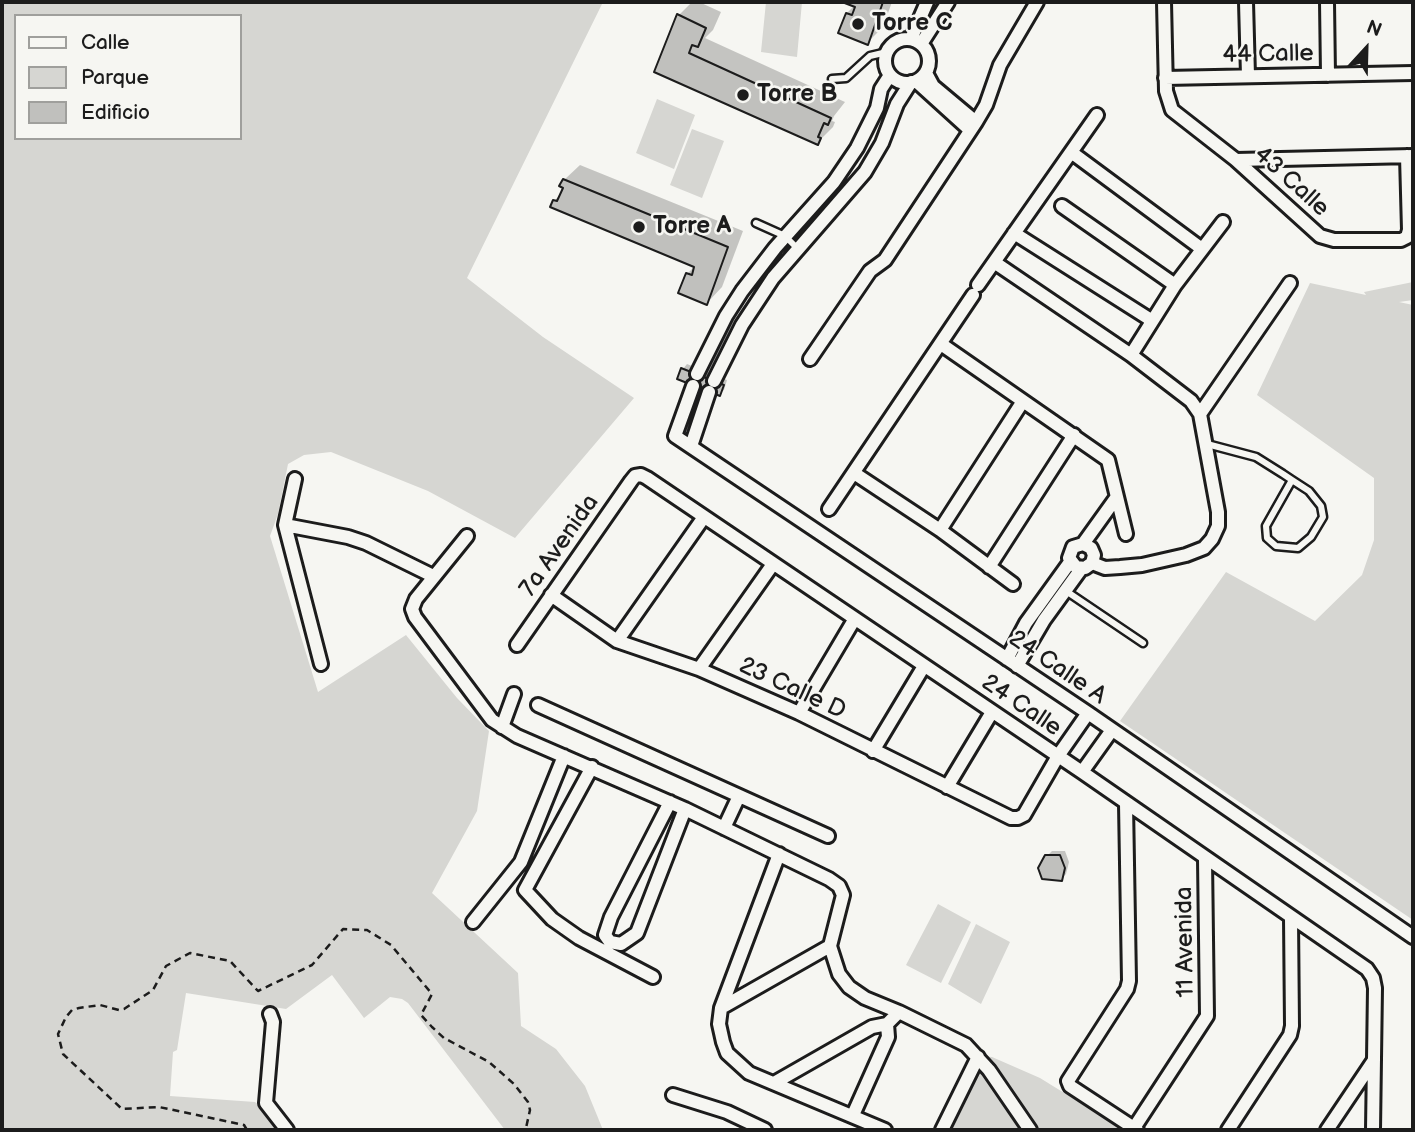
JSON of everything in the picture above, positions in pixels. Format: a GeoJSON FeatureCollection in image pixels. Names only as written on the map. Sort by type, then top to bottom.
{"type":"FeatureCollection","features":[{"type":"Feature","properties":{"kind":"street"},"geometry":{"type":"LineString","coordinates":[[916,41],[927,2]]}},
{"type":"Feature","properties":{"kind":"street"},"geometry":{"type":"LineString","coordinates":[[948,2],[916,41],[894,43],[887,52],[886,64],[890,75],[900,81],[917,79],[973,126]]}},
{"type":"Feature","properties":{"kind":"street"},"geometry":{"type":"LineString","coordinates":[[810,359],[870,271],[885,260],[973,126],[986,105],[1000,65],[1037,2]]}},
{"type":"Feature","properties":{"kind":"street"},"geometry":{"type":"LineString","coordinates":[[1164,2],[1165,78]]}},
{"type":"Feature","properties":{"kind":"street"},"geometry":{"type":"LineString","coordinates":[[1246,2],[1248,76]]}},
{"type":"Feature","properties":{"kind":"street"},"geometry":{"type":"LineString","coordinates":[[1327,2],[1328,75]]}},
{"type":"Feature","properties":{"kind":"street"},"geometry":{"type":"LineString","coordinates":[[691,446],[711,386],[742,325],[774,278],[865,172],[882,143],[897,104],[917,79],[929,58],[916,41]]}},
{"type":"Feature","properties":{"kind":"street","name":"44 Calle"},"geometry":{"type":"LineString","coordinates":[[1165,78],[1413,73]]}},
{"type":"Feature","properties":{"kind":"street"},"geometry":{"type":"LineString","coordinates":[[742,325],[726,316],[759,268],[849,161],[877,108],[881,89],[890,75]]}},
{"type":"Feature","properties":{"kind":"street","name":"43 Calle"},"geometry":{"type":"LineString","coordinates":[[1165,78],[1167,102],[1179,118],[1236,160],[1321,236],[1334,240],[1401,240],[1407,237],[1410,156]]}},
{"type":"Feature","properties":{"kind":"street"},"geometry":{"type":"LineString","coordinates":[[829,509],[994,262],[1097,115]]}},
{"type":"Feature","properties":{"kind":"street"},"geometry":{"type":"LineString","coordinates":[[1071,152],[1202,249]]}},
{"type":"Feature","properties":{"kind":"street"},"geometry":{"type":"LineString","coordinates":[[1236,160],[1410,156]]}},
{"type":"Feature","properties":{"kind":"street"},"geometry":{"type":"LineString","coordinates":[[1062,206],[1175,285]]}},
{"type":"Feature","properties":{"kind":"street"},"geometry":{"type":"LineString","coordinates":[[1131,355],[1175,285],[1223,222]]}},
{"type":"Feature","properties":{"kind":"street"},"geometry":{"type":"LineString","coordinates":[[1014,233],[1152,320]]}},
{"type":"Feature","properties":{"kind":"street"},"geometry":{"type":"LineString","coordinates":[[994,262],[1131,355],[1191,401],[1200,414],[1218,526],[1204,548],[1142,565],[1105,568],[1081,565],[1070,551],[1076,545],[1083,544],[1093,551],[1081,565],[1026,623],[1012,662]]}},
{"type":"Feature","properties":{"kind":"street"},"geometry":{"type":"LineString","coordinates":[[1200,414],[1290,283]]}},
{"type":"Feature","properties":{"kind":"street","name":"24 Calle A"},"geometry":{"type":"LineString","coordinates":[[726,316],[695,380],[676,436],[1088,713],[1413,937]]}},
{"type":"Feature","properties":{"kind":"street"},"geometry":{"type":"LineString","coordinates":[[941,344],[1108,460],[1126,534]]}},
{"type":"Feature","properties":{"kind":"street"},"geometry":{"type":"LineString","coordinates":[[940,530],[1023,401]]}},
{"type":"Feature","properties":{"kind":"street"},"geometry":{"type":"LineString","coordinates":[[989,567],[1074,435]]}},
{"type":"Feature","properties":{"kind":"street"},"geometry":{"type":"LineString","coordinates":[[854,473],[940,530],[1013,584]]}},
{"type":"Feature","properties":{"kind":"street","name":"24 Calle"},"geometry":{"type":"LineString","coordinates":[[641,475],[1082,772],[1367,969],[1373,978],[1374,1060]]}},
{"type":"Feature","properties":{"kind":"street","name":"7a Avenida"},"geometry":{"type":"LineString","coordinates":[[517,645],[631,481],[635,476],[641,475]]}},
{"type":"Feature","properties":{"kind":"street"},"geometry":{"type":"LineString","coordinates":[[295,479],[285,526],[321,664]]}},
{"type":"Feature","properties":{"kind":"street"},"geometry":{"type":"LineString","coordinates":[[1083,544],[1116,498]]}},
{"type":"Feature","properties":{"kind":"street"},"geometry":{"type":"LineString","coordinates":[[617,641],[705,517]]}},
{"type":"Feature","properties":{"kind":"street"},"geometry":{"type":"LineString","coordinates":[[285,526],[348,537],[366,543],[433,576]]}},
{"type":"Feature","properties":{"kind":"street"},"geometry":{"type":"LineString","coordinates":[[467,536],[416,598],[412,608],[415,617],[483,709],[502,727],[670,802],[830,879],[839,886],[843,895],[830,946],[839,974],[849,988],[966,1045],[978,1057],[1030,1130]]}},
{"type":"Feature","properties":{"kind":"street"},"geometry":{"type":"LineString","coordinates":[[699,669],[773,564]]}},
{"type":"Feature","properties":{"kind":"street"},"geometry":{"type":"LineString","coordinates":[[1012,662],[1081,565]]}},
{"type":"Feature","properties":{"kind":"street","name":"23 Calle D"},"geometry":{"type":"LineString","coordinates":[[551,595],[617,641],[699,669],[799,713],[1011,817],[1024,815],[1058,756]]}},
{"type":"Feature","properties":{"kind":"street"},"geometry":{"type":"LineString","coordinates":[[799,713],[854,620]]}},
{"type":"Feature","properties":{"kind":"street"},"geometry":{"type":"LineString","coordinates":[[873,751],[924,666]]}},
{"type":"Feature","properties":{"kind":"street"},"geometry":{"type":"LineString","coordinates":[[502,727],[514,694]]}},
{"type":"Feature","properties":{"kind":"street"},"geometry":{"type":"LineString","coordinates":[[538,705],[828,836]]}},
{"type":"Feature","properties":{"kind":"street"},"geometry":{"type":"LineString","coordinates":[[947,787],[992,712]]}},
{"type":"Feature","properties":{"kind":"street"},"geometry":{"type":"LineString","coordinates":[[1058,756],[1088,713]]}},
{"type":"Feature","properties":{"kind":"street"},"geometry":{"type":"LineString","coordinates":[[1082,772],[1112,730]]}},
{"type":"Feature","properties":{"kind":"street"},"geometry":{"type":"LineString","coordinates":[[473,922],[521,862],[564,756]]}},
{"type":"Feature","properties":{"kind":"street"},"geometry":{"type":"LineString","coordinates":[[592,767],[525,890],[552,919],[579,938],[653,977]]}},
{"type":"Feature","properties":{"kind":"street"},"geometry":{"type":"LineString","coordinates":[[724,828],[739,796]]}},
{"type":"Feature","properties":{"kind":"street"},"geometry":{"type":"LineString","coordinates":[[670,802],[611,917],[605,935],[610,942],[621,944],[637,933],[685,809]]}},
{"type":"Feature","properties":{"kind":"street"},"geometry":{"type":"LineString","coordinates":[[1126,804],[1129,981],[1127,989],[1068,1081],[1070,1086],[1136,1129]]}},
{"type":"Feature","properties":{"kind":"street"},"geometry":{"type":"LineString","coordinates":[[779,854],[721,1008],[719,1024],[727,1053],[749,1073],[886,1130]]}},
{"type":"Feature","properties":{"kind":"street","name":"11 Avenida"},"geometry":{"type":"LineString","coordinates":[[1136,1129],[1207,1016],[1205,859]]}},
{"type":"Feature","properties":{"kind":"street"},"geometry":{"type":"LineString","coordinates":[[1228,1130],[1285,1042],[1292,1026],[1291,918]]}},
{"type":"Feature","properties":{"kind":"street"},"geometry":{"type":"LineString","coordinates":[[721,1008],[830,946]]}},
{"type":"Feature","properties":{"kind":"street"},"geometry":{"type":"LineString","coordinates":[[774,1083],[872,1027],[887,1024],[899,1012]]}},
{"type":"Feature","properties":{"kind":"street"},"geometry":{"type":"LineString","coordinates":[[270,1014],[273,1022],[266,1103],[287,1130]]}},
{"type":"Feature","properties":{"kind":"street"},"geometry":{"type":"LineString","coordinates":[[853,1115],[888,1037],[887,1024]]}},
{"type":"Feature","properties":{"kind":"street"},"geometry":{"type":"LineString","coordinates":[[942,1130],[978,1057]]}},
{"type":"Feature","properties":{"kind":"street"},"geometry":{"type":"LineString","coordinates":[[1327,1130],[1374,1060]]}},
{"type":"Feature","properties":{"kind":"street"},"geometry":{"type":"LineString","coordinates":[[1373,1130],[1374,1060]]}},
{"type":"Feature","properties":{"kind":"street"},"geometry":{"type":"LineString","coordinates":[[673,1095],[727,1112],[765,1130]]}},
{"type":"Feature","properties":{"kind":"lane"},"geometry":{"type":"LineString","coordinates":[[832,79],[846,78],[866,59],[887,52]]}},
{"type":"Feature","properties":{"kind":"lane"},"geometry":{"type":"LineString","coordinates":[[756,223],[785,236],[798,249]]}},
{"type":"Feature","properties":{"kind":"lane"},"geometry":{"type":"LineString","coordinates":[[1205,444],[1256,457],[1292,480],[1309,491],[1321,506],[1322,517],[1311,537],[1298,548],[1276,546],[1267,538],[1266,526],[1292,480]]}},
{"type":"Feature","properties":{"kind":"lane"},"geometry":{"type":"LineString","coordinates":[[1064,590],[1143,643]]}},
{"type":"Feature","properties":{"kind":"green space"},"geometry":{"type":"Polygon","coordinates":[[[2,2],[603,2],[467,278],[543,337],[634,398],[515,538],[428,491],[331,452],[304,455],[288,464],[278,514],[270,536],[318,692],[406,635],[457,698],[489,731],[477,811],[432,893],[518,973],[521,1026],[556,1049],[585,1086],[603,1130],[505,1130],[408,1003],[390,997],[364,1018],[332,975],[286,1009],[186,993],[177,1050],[173,1052],[170,1096],[255,1102],[266,1111],[278,1130],[2,1130],[2,2]]]}},
{"type":"Feature","properties":{"kind":"green space"},"geometry":{"type":"Polygon","coordinates":[[[766,2],[802,2],[797,57],[761,52],[766,2]]]}},
{"type":"Feature","properties":{"kind":"green space"},"geometry":{"type":"Polygon","coordinates":[[[657,99],[695,115],[674,169],[636,153],[657,99]]]}},
{"type":"Feature","properties":{"kind":"green space"},"geometry":{"type":"Polygon","coordinates":[[[692,129],[724,141],[702,198],[670,185],[692,129]]]}},
{"type":"Feature","properties":{"kind":"green space"},"geometry":{"type":"Polygon","coordinates":[[[1413,282],[1413,300],[1399,302],[1413,305],[1413,920],[1120,721],[1226,572],[1315,621],[1362,575],[1374,540],[1374,478],[1257,395],[1310,283],[1366,295],[1364,292],[1413,282]]]}},
{"type":"Feature","properties":{"kind":"green space"},"geometry":{"type":"Polygon","coordinates":[[[938,904],[971,922],[941,983],[906,965],[938,904]]]}},
{"type":"Feature","properties":{"kind":"green space"},"geometry":{"type":"Polygon","coordinates":[[[976,924],[1010,942],[981,1004],[948,984],[976,924]]]}},
{"type":"Feature","properties":{"kind":"green space"},"geometry":{"type":"Polygon","coordinates":[[[983,1056],[992,1057],[1040,1078],[1124,1130],[946,1130],[983,1056]]]}},
{"type":"Feature","properties":{"kind":"building","name":"Torre C"},"geometry":{"type":"Polygon","coordinates":[[[842,2],[883,2],[868,45],[838,33],[846,13],[852,15],[855,7],[842,2]]]}},
{"type":"Feature","properties":{"kind":"building","name":"Torre B"},"geometry":{"type":"Polygon","coordinates":[[[677,14],[706,28],[698,47],[692,45],[689,53],[831,118],[828,125],[824,123],[818,137],[821,138],[818,145],[654,72],[677,14]]]}},
{"type":"Feature","properties":{"kind":"building","name":"Torre A"},"geometry":{"type":"Polygon","coordinates":[[[563,179],[728,247],[707,305],[678,293],[686,273],[692,275],[694,267],[550,207],[553,200],[557,201],[563,188],[559,186],[563,179]]]}},
{"type":"Feature","properties":{"kind":"building"},"geometry":{"type":"Polygon","coordinates":[[[681,368],[724,385],[720,396],[677,379],[681,368]]]}},
{"type":"Feature","properties":{"kind":"building"},"geometry":{"type":"Polygon","coordinates":[[[1045,855],[1060,855],[1065,868],[1062,881],[1042,879],[1038,868],[1045,855]]]}},
{"type":"Feature","properties":{"kind":"place","name":"Torre C"},"geometry":{"type":"Point","coordinates":[858,24]}},
{"type":"Feature","properties":{"kind":"place","name":"Torre B"},"geometry":{"type":"Point","coordinates":[743,95]}},
{"type":"Feature","properties":{"kind":"place","name":"Torre A"},"geometry":{"type":"Point","coordinates":[639,227]}}]}
